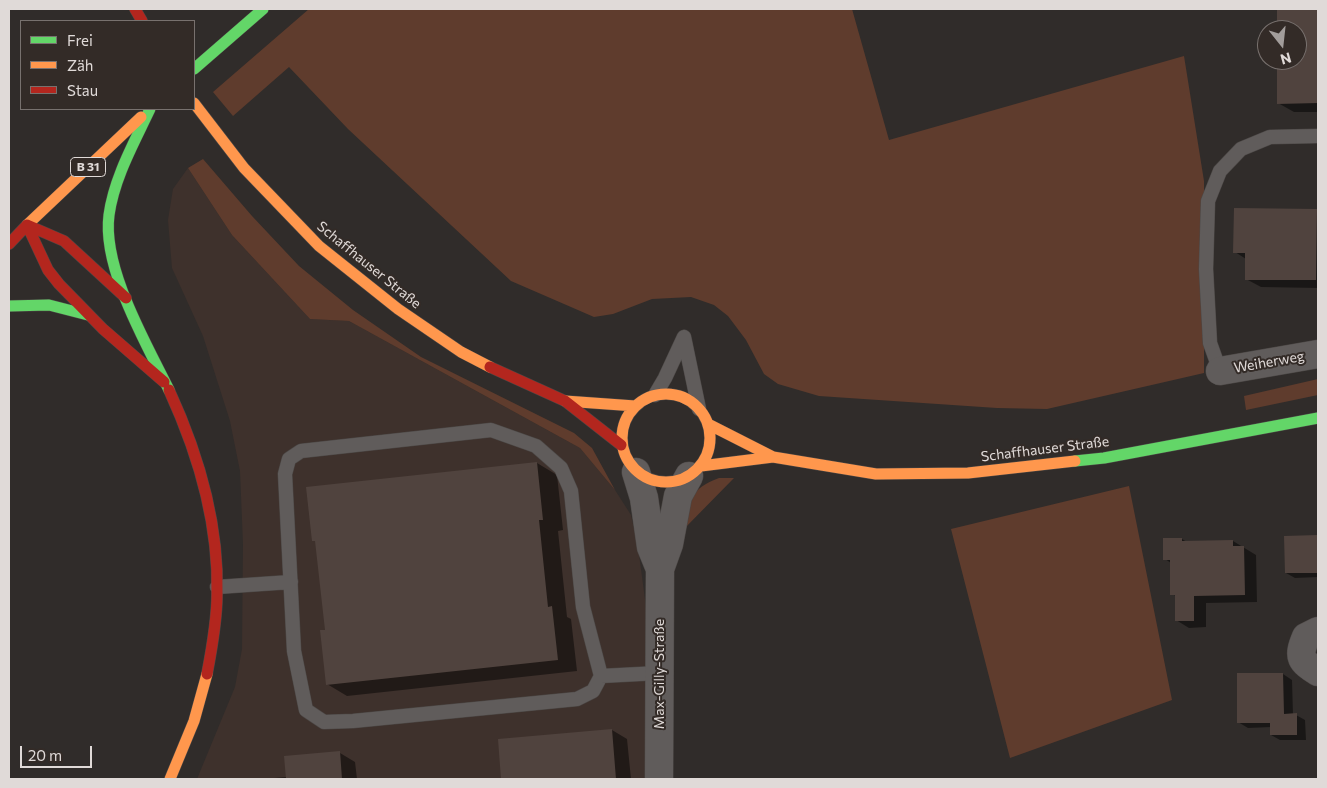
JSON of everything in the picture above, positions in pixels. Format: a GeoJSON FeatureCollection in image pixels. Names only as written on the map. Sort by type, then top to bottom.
{"type":"FeatureCollection","features":[{"type":"Feature","properties":{"kind":"main road"},"geometry":{"type":"LineString","coordinates":[[135,9],[141,20]]}},
{"type":"Feature","properties":{"kind":"main road"},"geometry":{"type":"LineString","coordinates":[[195,68],[263,9]]}},
{"type":"Feature","properties":{"kind":"main road","name":"Schaffhauser Straße"},"geometry":{"type":"LineString","coordinates":[[195,104],[244,168],[319,246],[398,309],[462,352],[499,372],[565,401],[621,445]]}},
{"type":"Feature","properties":{"kind":"main road","name":"B 31"},"geometry":{"type":"LineString","coordinates":[[9,244],[149,110]]}},
{"type":"Feature","properties":{"kind":"main road"},"geometry":{"type":"LineString","coordinates":[[150,110],[111,200],[108,218],[110,252],[126,298],[178,410],[199,468],[212,532],[218,587],[213,640],[201,702],[180,759],[170,779]]}},
{"type":"Feature","properties":{"kind":"main road"},"geometry":{"type":"LineString","coordinates":[[27,225],[64,241],[126,298]]}},
{"type":"Feature","properties":{"kind":"main road"},"geometry":{"type":"LineString","coordinates":[[27,225],[48,270],[59,284],[88,315],[164,382]]}},
{"type":"Feature","properties":{"kind":"main road"},"geometry":{"type":"LineString","coordinates":[[9,306],[49,305],[88,315]]}},
{"type":"Feature","properties":{"kind":"main road"},"geometry":{"type":"LineString","coordinates":[[655,395],[679,396],[690,401],[699,409],[708,424],[710,441],[708,450],[695,471],[676,482],[648,479],[636,472],[627,460],[621,445],[623,424],[635,406],[655,395]]}},
{"type":"Feature","properties":{"kind":"main road","name":"Schaffhauser Straße"},"geometry":{"type":"LineString","coordinates":[[565,401],[635,406]]}},
{"type":"Feature","properties":{"kind":"main road","name":"Schaffhauser Straße"},"geometry":{"type":"LineString","coordinates":[[708,424],[773,457],[876,474],[968,473],[1104,458],[1318,418]]}},
{"type":"Feature","properties":{"kind":"main road","name":"Schaffhauser Straße"},"geometry":{"type":"LineString","coordinates":[[695,471],[773,457]]}},
{"type":"Feature","properties":{"kind":"street","name":"Weiherweg"},"geometry":{"type":"LineString","coordinates":[[1220,371],[1318,354]]}},
{"type":"Feature","properties":{"kind":"street","name":"Max-Gilly-Straße"},"geometry":{"type":"LineString","coordinates":[[659,779],[660,569],[669,544],[678,496],[695,471]]}},
{"type":"Feature","properties":{"kind":"street","name":"Max-Gilly-Straße"},"geometry":{"type":"LineString","coordinates":[[636,472],[644,498],[651,547],[660,569]]}},
{"type":"Feature","properties":{"kind":"street"},"geometry":{"type":"LineString","coordinates":[[1318,631],[1306,637],[1301,654],[1304,663],[1318,672]]}},
{"type":"Feature","properties":{"kind":"lane"},"geometry":{"type":"LineString","coordinates":[[1220,371],[1210,343],[1206,269],[1208,201],[1220,171],[1241,149],[1270,137],[1318,136]]}},
{"type":"Feature","properties":{"kind":"lane"},"geometry":{"type":"LineString","coordinates":[[655,395],[684,336],[699,409]]}},
{"type":"Feature","properties":{"kind":"lane"},"geometry":{"type":"LineString","coordinates":[[491,430],[536,446],[561,468],[571,491],[583,607],[601,676],[593,691],[577,699],[324,722],[306,710],[294,651],[285,474],[289,460],[301,452],[491,430]]}},
{"type":"Feature","properties":{"kind":"lane"},"geometry":{"type":"LineString","coordinates":[[218,587],[291,582]]}},
{"type":"Feature","properties":{"kind":"lane"},"geometry":{"type":"LineString","coordinates":[[601,676],[659,672]]}},
{"type":"Feature","properties":{"kind":"shaded area"},"geometry":{"type":"Polygon","coordinates":[[[309,9],[852,9],[889,140],[1184,56],[1204,181],[1204,373],[1047,409],[997,408],[819,396],[778,384],[764,374],[746,340],[728,316],[714,305],[691,297],[652,299],[613,314],[594,317],[511,281],[348,129],[289,67],[233,116],[213,92],[309,9]]]}},
{"type":"Feature","properties":{"kind":"shaded area"},"geometry":{"type":"Polygon","coordinates":[[[203,159],[252,216],[299,266],[353,310],[421,357],[574,433],[592,448],[615,490],[580,448],[349,321],[310,319],[232,235],[188,168],[203,159]]]}},
{"type":"Feature","properties":{"kind":"shaded area"},"geometry":{"type":"Polygon","coordinates":[[[188,168],[232,235],[310,319],[349,321],[580,448],[615,490],[631,515],[638,547],[649,629],[647,779],[197,779],[235,687],[242,649],[243,544],[240,471],[230,421],[203,336],[172,268],[168,220],[173,189],[188,168]]]}},
{"type":"Feature","properties":{"kind":"shaded area"},"geometry":{"type":"Polygon","coordinates":[[[1318,379],[1318,395],[1246,410],[1244,396],[1318,379]]]}},
{"type":"Feature","properties":{"kind":"shaded area"},"geometry":{"type":"Polygon","coordinates":[[[719,478],[734,478],[682,531],[691,498],[702,487],[719,478]]]}},
{"type":"Feature","properties":{"kind":"shaded area"},"geometry":{"type":"Polygon","coordinates":[[[1129,486],[1172,700],[1010,758],[951,529],[1129,486]]]}},
{"type":"Feature","properties":{"kind":"building"},"geometry":{"type":"Polygon","coordinates":[[[1277,9],[1318,9],[1318,103],[1277,104],[1277,70],[1307,70],[1307,20],[1277,20],[1277,9]]]}},
{"type":"Feature","properties":{"kind":"building"},"geometry":{"type":"Polygon","coordinates":[[[1234,208],[1317,209],[1316,280],[1245,280],[1245,253],[1233,253],[1234,208]]]}},
{"type":"Feature","properties":{"kind":"building"},"geometry":{"type":"Polygon","coordinates":[[[537,462],[543,520],[539,520],[548,607],[552,606],[558,660],[326,685],[320,630],[325,630],[315,541],[312,541],[306,487],[537,462]]]}},
{"type":"Feature","properties":{"kind":"building"},"geometry":{"type":"Polygon","coordinates":[[[1318,535],[1318,573],[1285,573],[1284,536],[1318,535]]]}},
{"type":"Feature","properties":{"kind":"building"},"geometry":{"type":"Polygon","coordinates":[[[1163,538],[1182,538],[1182,541],[1233,540],[1233,546],[1244,546],[1245,595],[1194,596],[1194,621],[1175,621],[1175,595],[1170,595],[1170,560],[1163,560],[1163,538]]]}},
{"type":"Feature","properties":{"kind":"building"},"geometry":{"type":"Polygon","coordinates":[[[1237,673],[1283,673],[1284,714],[1297,713],[1297,735],[1270,735],[1270,723],[1237,723],[1237,673]]]}},
{"type":"Feature","properties":{"kind":"building"},"geometry":{"type":"Polygon","coordinates":[[[612,729],[616,779],[501,779],[498,739],[612,729]]]}},
{"type":"Feature","properties":{"kind":"building"},"geometry":{"type":"Polygon","coordinates":[[[340,751],[342,779],[286,779],[284,756],[340,751]]]}},
{"type":"Feature","properties":{"kind":"traffic: fast"},"geometry":{"type":"LineString","coordinates":[[195,68],[263,9]]}},
{"type":"Feature","properties":{"kind":"traffic: fast"},"geometry":{"type":"LineString","coordinates":[[150,110],[125,161],[115,188],[109,215],[109,236],[112,258],[128,305],[169,390]]}},
{"type":"Feature","properties":{"kind":"traffic: fast"},"geometry":{"type":"LineString","coordinates":[[9,306],[49,305],[88,315]]}},
{"type":"Feature","properties":{"kind":"traffic: fast"},"geometry":{"type":"LineString","coordinates":[[1075,461],[1104,458],[1318,418]]}},
{"type":"Feature","properties":{"kind":"traffic: slow"},"geometry":{"type":"LineString","coordinates":[[195,104],[244,168],[319,246],[398,309],[461,352],[490,367]]}},
{"type":"Feature","properties":{"kind":"traffic: slow"},"geometry":{"type":"LineString","coordinates":[[27,225],[141,117]]}},
{"type":"Feature","properties":{"kind":"traffic: slow"},"geometry":{"type":"LineString","coordinates":[[666,394],[683,397],[691,401],[703,413],[707,421],[710,438],[707,455],[703,463],[691,475],[683,479],[666,482],[649,479],[641,475],[629,463],[625,455],[622,438],[625,421],[629,413],[641,401],[649,397],[666,394]]}},
{"type":"Feature","properties":{"kind":"traffic: slow"},"geometry":{"type":"LineString","coordinates":[[565,401],[635,406]]}},
{"type":"Feature","properties":{"kind":"traffic: slow"},"geometry":{"type":"LineString","coordinates":[[708,424],[773,457]]}},
{"type":"Feature","properties":{"kind":"traffic: slow"},"geometry":{"type":"LineString","coordinates":[[701,466],[773,457],[876,474],[968,473],[1075,461]]}},
{"type":"Feature","properties":{"kind":"traffic: slow"},"geometry":{"type":"LineString","coordinates":[[170,779],[194,721],[207,674]]}},
{"type":"Feature","properties":{"kind":"traffic: jam"},"geometry":{"type":"LineString","coordinates":[[135,9],[141,20]]}},
{"type":"Feature","properties":{"kind":"traffic: jam"},"geometry":{"type":"LineString","coordinates":[[27,225],[48,270],[59,284],[103,329],[164,382]]}},
{"type":"Feature","properties":{"kind":"traffic: jam"},"geometry":{"type":"LineString","coordinates":[[27,225],[64,241],[126,298]]}},
{"type":"Feature","properties":{"kind":"traffic: jam"},"geometry":{"type":"LineString","coordinates":[[9,244],[27,225]]}},
{"type":"Feature","properties":{"kind":"traffic: jam"},"geometry":{"type":"LineString","coordinates":[[490,367],[565,401],[621,445]]}},
{"type":"Feature","properties":{"kind":"traffic: jam"},"geometry":{"type":"LineString","coordinates":[[169,390],[189,439],[205,489],[214,541],[217,568],[217,604],[207,674]]}}]}
